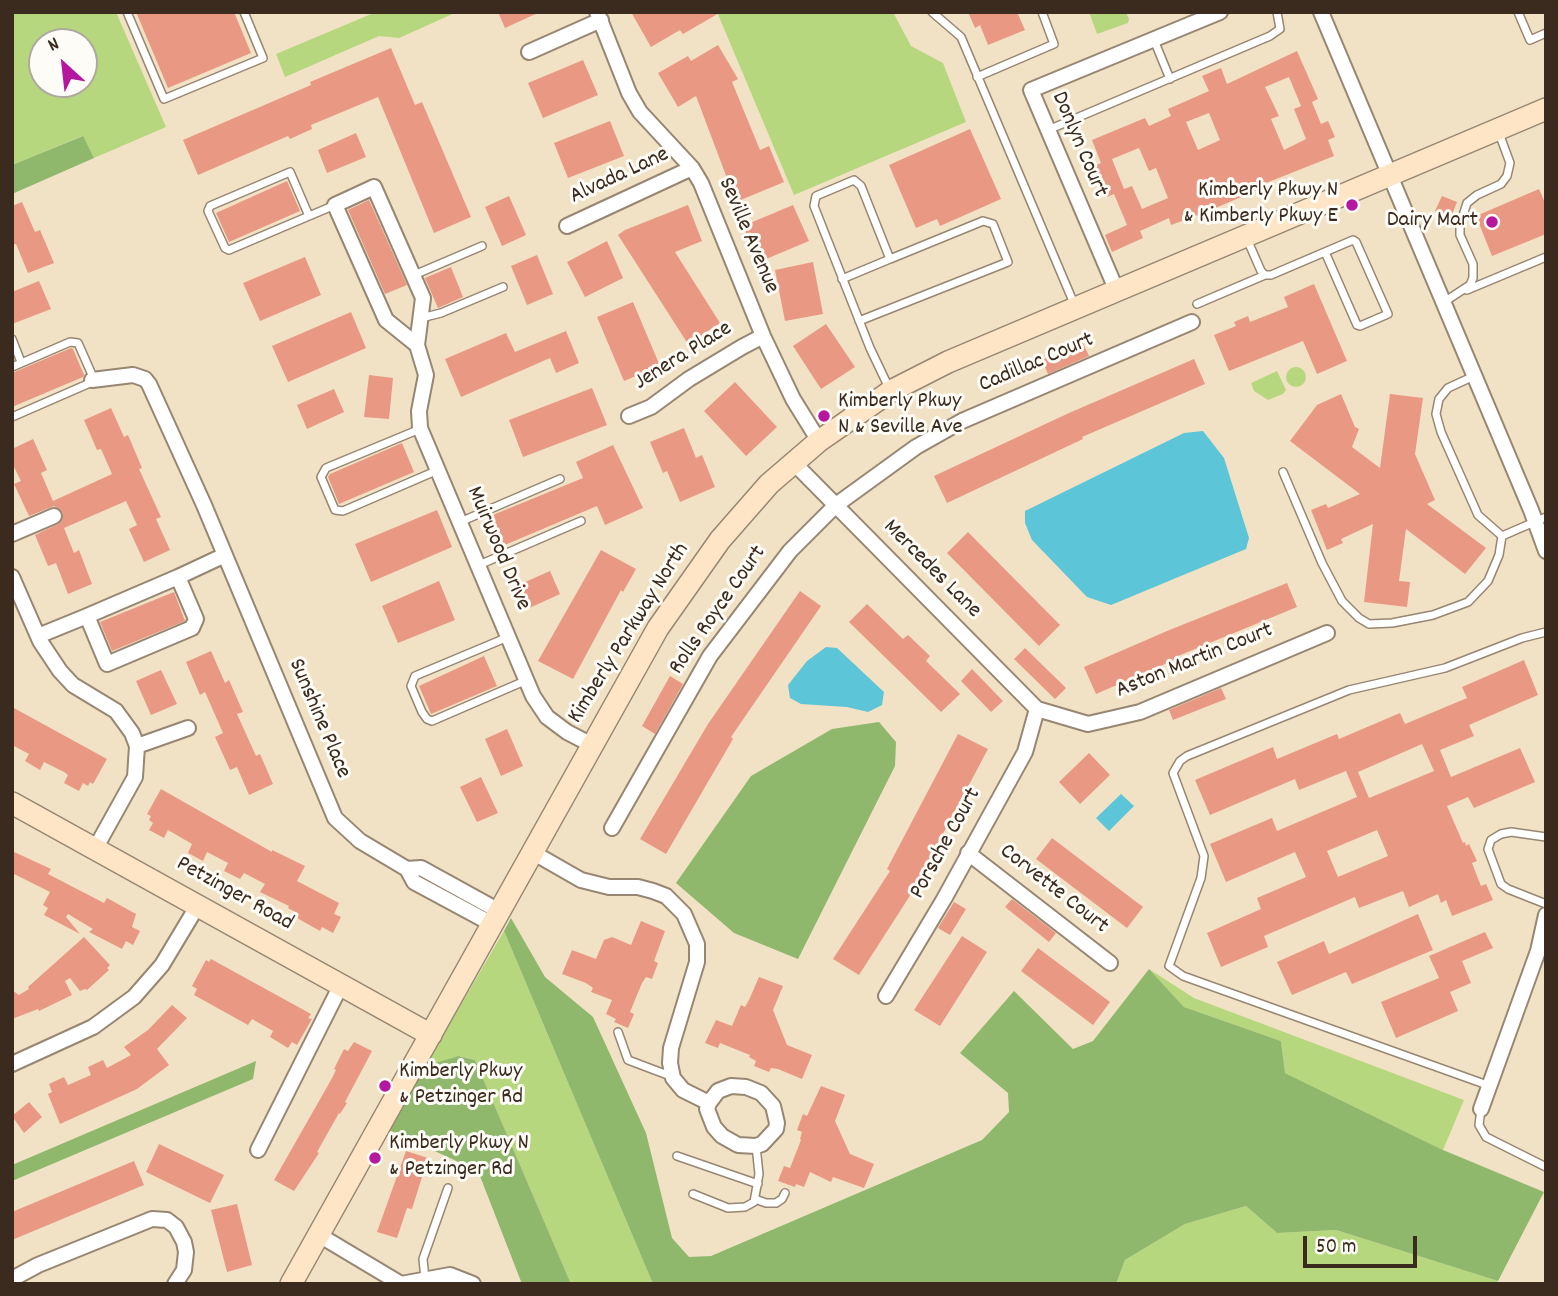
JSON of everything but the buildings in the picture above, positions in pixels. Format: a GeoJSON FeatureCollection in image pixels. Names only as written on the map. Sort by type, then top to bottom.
{"type":"FeatureCollection","features":[{"type":"Feature","properties":{"kind":"street","name":"Donlyn Court"},"geometry":{"type":"LineString","coordinates":[[1116,289],[1031,90],[1220,12]]}},
{"type":"Feature","properties":{"kind":"street"},"geometry":{"type":"LineString","coordinates":[[1321,12],[1474,376],[1540,519],[1546,551]]}},
{"type":"Feature","properties":{"kind":"street","name":"Seville Avenue"},"geometry":{"type":"LineString","coordinates":[[529,52],[599,16],[629,93],[640,112],[692,168],[709,200],[763,336],[793,399],[819,441]]}},
{"type":"Feature","properties":{"kind":"street","name":"Kimberly Parkway North"},"geometry":{"type":"LineString","coordinates":[[291,1284],[659,628],[720,540],[769,484],[819,441],[891,391],[948,362],[1546,109]]}},
{"type":"Feature","properties":{"kind":"street","name":"Alvada Lane"},"geometry":{"type":"LineString","coordinates":[[567,226],[692,168]]}},
{"type":"Feature","properties":{"kind":"street","name":"Muirwood Drive"},"geometry":{"type":"LineString","coordinates":[[335,205],[374,187],[422,298],[417,345],[426,375],[419,411],[420,428],[533,696],[547,717],[567,732],[592,745]]}},
{"type":"Feature","properties":{"kind":"street"},"geometry":{"type":"LineString","coordinates":[[335,205],[386,320],[417,345]]}},
{"type":"Feature","properties":{"kind":"street","name":"Cadillac Court"},"geometry":{"type":"LineString","coordinates":[[836,505],[916,447],[962,421],[1192,322]]}},
{"type":"Feature","properties":{"kind":"street","name":"Jenera Place"},"geometry":{"type":"LineString","coordinates":[[629,416],[651,407],[689,379],[763,336]]}},
{"type":"Feature","properties":{"kind":"street","name":"Sunshine Place"},"geometry":{"type":"LineString","coordinates":[[92,380],[133,375],[145,379],[149,384],[225,555],[335,818],[360,841],[407,869],[414,882],[495,918]]}},
{"type":"Feature","properties":{"kind":"street","name":"Mercedes Lane"},"geometry":{"type":"LineString","coordinates":[[793,462],[1037,709]]}},
{"type":"Feature","properties":{"kind":"street","name":"Rolls Royce Court"},"geometry":{"type":"LineString","coordinates":[[612,828],[710,656],[790,551],[836,505]]}},
{"type":"Feature","properties":{"kind":"street"},"geometry":{"type":"LineString","coordinates":[[12,534],[54,516]]}},
{"type":"Feature","properties":{"kind":"street"},"geometry":{"type":"LineString","coordinates":[[38,636],[225,555]]}},
{"type":"Feature","properties":{"kind":"street"},"geometry":{"type":"LineString","coordinates":[[12,577],[38,636],[60,671],[73,685],[116,710],[132,733],[137,746],[135,777],[95,849]]}},
{"type":"Feature","properties":{"kind":"street"},"geometry":{"type":"LineString","coordinates":[[87,616],[107,664],[188,631],[195,624],[196,618],[178,577]]}},
{"type":"Feature","properties":{"kind":"street","name":"Aston Martin Court"},"geometry":{"type":"LineString","coordinates":[[1037,709],[1088,723],[1140,712],[1327,632]]}},
{"type":"Feature","properties":{"kind":"street","name":"Porsche Court"},"geometry":{"type":"LineString","coordinates":[[886,996],[944,899],[1025,752],[1037,709]]}},
{"type":"Feature","properties":{"kind":"street"},"geometry":{"type":"LineString","coordinates":[[137,746],[188,729]]}},
{"type":"Feature","properties":{"kind":"street","name":"Petzinger Road"},"geometry":{"type":"LineString","coordinates":[[12,803],[431,1035]]}},
{"type":"Feature","properties":{"kind":"street"},"geometry":{"type":"LineString","coordinates":[[532,852],[581,880],[609,887],[638,887],[666,896],[684,914],[697,944],[696,962],[671,1048],[673,1078],[683,1090],[709,1103]]}},
{"type":"Feature","properties":{"kind":"street","name":"Corvette Court"},"geometry":{"type":"LineString","coordinates":[[968,853],[1110,963]]}},
{"type":"Feature","properties":{"kind":"street"},"geometry":{"type":"LineString","coordinates":[[12,1064],[93,1027],[134,997],[162,965],[198,905]]}},
{"type":"Feature","properties":{"kind":"street"},"geometry":{"type":"LineString","coordinates":[[1481,1109],[1538,951],[1546,915]]}},
{"type":"Feature","properties":{"kind":"street"},"geometry":{"type":"LineString","coordinates":[[258,1150],[341,985]]}},
{"type":"Feature","properties":{"kind":"street"},"geometry":{"type":"LineString","coordinates":[[731,1086],[746,1087],[761,1093],[773,1106],[777,1123],[772,1135],[756,1146],[738,1145],[722,1136],[709,1118],[707,1109],[718,1091],[731,1086]]}},
{"type":"Feature","properties":{"kind":"street"},"geometry":{"type":"LineString","coordinates":[[12,1279],[37,1265],[152,1219],[167,1220],[176,1227],[186,1252],[184,1269],[175,1284]]}},
{"type":"Feature","properties":{"kind":"street"},"geometry":{"type":"LineString","coordinates":[[319,1235],[401,1284],[450,1275],[473,1284]]}},
{"type":"Feature","properties":{"kind":"lane"},"geometry":{"type":"LineString","coordinates":[[127,12],[164,99],[263,58],[244,12]]}},
{"type":"Feature","properties":{"kind":"lane"},"geometry":{"type":"LineString","coordinates":[[932,12],[961,37],[1075,307]]}},
{"type":"Feature","properties":{"kind":"lane"},"geometry":{"type":"LineString","coordinates":[[977,77],[1054,44],[1042,12]]}},
{"type":"Feature","properties":{"kind":"lane"},"geometry":{"type":"LineString","coordinates":[[1047,130],[1270,36],[1280,29],[1277,12]]}},
{"type":"Feature","properties":{"kind":"lane"},"geometry":{"type":"LineString","coordinates":[[1518,12],[1530,40],[1546,33]]}},
{"type":"Feature","properties":{"kind":"lane"},"geometry":{"type":"LineString","coordinates":[[1154,40],[1170,79]]}},
{"type":"Feature","properties":{"kind":"lane"},"geometry":{"type":"LineString","coordinates":[[1460,293],[1470,285],[1473,278],[1472,264],[1460,235],[1466,203],[1501,184],[1507,176],[1510,163],[1497,129]]}},
{"type":"Feature","properties":{"kind":"lane"},"geometry":{"type":"LineString","coordinates":[[309,216],[290,172],[210,206],[208,211],[225,248],[229,250],[335,205]]}},
{"type":"Feature","properties":{"kind":"lane"},"geometry":{"type":"LineString","coordinates":[[890,259],[861,186],[854,180],[816,196],[814,206],[842,279],[891,391]]}},
{"type":"Feature","properties":{"kind":"lane"},"geometry":{"type":"LineString","coordinates":[[842,279],[983,221],[993,224],[1008,262],[859,321]]}},
{"type":"Feature","properties":{"kind":"lane"},"geometry":{"type":"LineString","coordinates":[[1245,235],[1265,275]]}},
{"type":"Feature","properties":{"kind":"lane"},"geometry":{"type":"LineString","coordinates":[[1197,304],[1353,240],[1388,314],[1357,325],[1325,252]]}},
{"type":"Feature","properties":{"kind":"lane"},"geometry":{"type":"LineString","coordinates":[[413,276],[482,246]]}},
{"type":"Feature","properties":{"kind":"lane"},"geometry":{"type":"LineString","coordinates":[[1443,302],[1546,257]]}},
{"type":"Feature","properties":{"kind":"lane"},"geometry":{"type":"LineString","coordinates":[[420,318],[441,313],[503,287]]}},
{"type":"Feature","properties":{"kind":"lane"},"geometry":{"type":"LineString","coordinates":[[12,339],[22,362]]}},
{"type":"Feature","properties":{"kind":"lane"},"geometry":{"type":"LineString","coordinates":[[12,367],[70,342],[78,343],[92,380]]}},
{"type":"Feature","properties":{"kind":"lane"},"geometry":{"type":"LineString","coordinates":[[1474,376],[1448,388],[1439,399],[1436,414],[1441,432],[1478,515],[1502,536]]}},
{"type":"Feature","properties":{"kind":"lane","name":"Sunshine Place"},"geometry":{"type":"LineString","coordinates":[[12,417],[92,380]]}},
{"type":"Feature","properties":{"kind":"lane"},"geometry":{"type":"LineString","coordinates":[[420,428],[326,468],[321,477],[335,510],[343,511],[438,470]]}},
{"type":"Feature","properties":{"kind":"lane"},"geometry":{"type":"LineString","coordinates":[[1283,472],[1322,563],[1342,601],[1369,624],[1392,623],[1433,615],[1468,602],[1488,581],[1499,555],[1502,536]]}},
{"type":"Feature","properties":{"kind":"lane"},"geometry":{"type":"LineString","coordinates":[[460,522],[560,479]]}},
{"type":"Feature","properties":{"kind":"lane"},"geometry":{"type":"LineString","coordinates":[[1502,536],[1540,519]]}},
{"type":"Feature","properties":{"kind":"lane"},"geometry":{"type":"LineString","coordinates":[[479,565],[581,521]]}},
{"type":"Feature","properties":{"kind":"lane"},"geometry":{"type":"LineString","coordinates":[[1490,1086],[1183,976],[1169,966],[1201,878],[1204,856],[1174,773],[1180,761],[1187,756],[1349,690],[1445,668],[1522,638],[1546,632]]}},
{"type":"Feature","properties":{"kind":"lane"},"geometry":{"type":"LineString","coordinates":[[509,637],[415,676],[411,686],[422,712],[432,721],[527,680]]}},
{"type":"Feature","properties":{"kind":"lane"},"geometry":{"type":"LineString","coordinates":[[1546,837],[1511,832],[1500,834],[1491,840],[1488,849],[1501,884],[1546,904]]}},
{"type":"Feature","properties":{"kind":"lane"},"geometry":{"type":"LineString","coordinates":[[618,1032],[628,1060],[673,1078]]}},
{"type":"Feature","properties":{"kind":"lane"},"geometry":{"type":"LineString","coordinates":[[1481,1109],[1479,1125],[1486,1137],[1546,1167]]}},
{"type":"Feature","properties":{"kind":"lane"},"geometry":{"type":"LineString","coordinates":[[692,1194],[728,1208],[745,1207],[755,1199],[758,1184],[756,1146]]}},
{"type":"Feature","properties":{"kind":"lane"},"geometry":{"type":"LineString","coordinates":[[677,1156],[758,1184]]}},
{"type":"Feature","properties":{"kind":"lane"},"geometry":{"type":"LineString","coordinates":[[425,1279],[423,1259],[448,1188]]}},
{"type":"Feature","properties":{"kind":"lane"},"geometry":{"type":"LineString","coordinates":[[755,1199],[776,1203],[785,1193]]}},
{"type":"Feature","properties":{"kind":"green space"},"geometry":{"type":"Polygon","coordinates":[[[12,12],[116,12],[166,127],[94,158],[82,136],[12,165],[12,12]]]}},
{"type":"Feature","properties":{"kind":"green space"},"geometry":{"type":"Polygon","coordinates":[[[376,12],[457,12],[399,38],[379,36],[285,77],[276,54],[376,12]]]}},
{"type":"Feature","properties":{"kind":"green space"},"geometry":{"type":"Polygon","coordinates":[[[717,12],[893,12],[911,46],[943,63],[966,122],[794,195],[717,12]]]}},
{"type":"Feature","properties":{"kind":"green space"},"geometry":{"type":"Polygon","coordinates":[[[1089,12],[1126,12],[1129,19],[1128,23],[1097,34],[1089,12]]]}},
{"type":"Feature","properties":{"kind":"green space"},"geometry":{"type":"Polygon","coordinates":[[[83,136],[94,158],[12,194],[12,165],[83,136]]]}},
{"type":"Feature","properties":{"kind":"green space"},"geometry":{"type":"Polygon","coordinates":[[[1292,367],[1300,367],[1306,377],[1300,387],[1292,387],[1286,381],[1286,373],[1292,367]]]}},
{"type":"Feature","properties":{"kind":"green space"},"geometry":{"type":"Polygon","coordinates":[[[1277,371],[1286,390],[1283,394],[1268,400],[1254,391],[1251,383],[1277,371]]]}},
{"type":"Feature","properties":{"kind":"green space"},"geometry":{"type":"Polygon","coordinates":[[[879,722],[896,742],[895,766],[798,959],[734,933],[676,883],[751,776],[832,729],[879,722]]]}},
{"type":"Feature","properties":{"kind":"green space"},"geometry":{"type":"Polygon","coordinates":[[[511,918],[545,977],[593,1017],[646,1133],[672,1238],[689,1257],[711,1256],[982,1140],[1009,1112],[1008,1093],[960,1053],[1014,991],[1073,1049],[1093,1041],[1149,969],[1184,1007],[1281,1041],[1285,1073],[1443,1150],[1544,1192],[1498,1281],[1336,1230],[1277,1233],[1246,1206],[1185,1224],[1125,1260],[1116,1284],[653,1284],[504,931],[511,918]]]}},
{"type":"Feature","properties":{"kind":"green space"},"geometry":{"type":"Polygon","coordinates":[[[504,931],[653,1284],[571,1284],[475,1060],[458,1056],[425,1066],[504,931]]]}},
{"type":"Feature","properties":{"kind":"green space"},"geometry":{"type":"Polygon","coordinates":[[[1149,969],[1194,998],[1464,1100],[1443,1150],[1285,1073],[1281,1041],[1184,1007],[1149,969]]]}},
{"type":"Feature","properties":{"kind":"green space"},"geometry":{"type":"Polygon","coordinates":[[[458,1056],[475,1060],[571,1284],[522,1284],[478,1171],[389,1130],[425,1066],[458,1056]]]}},
{"type":"Feature","properties":{"kind":"green space"},"geometry":{"type":"Polygon","coordinates":[[[256,1061],[253,1079],[12,1181],[12,1165],[256,1061]]]}},
{"type":"Feature","properties":{"kind":"green space"},"geometry":{"type":"Polygon","coordinates":[[[1246,1206],[1277,1233],[1336,1230],[1498,1281],[1497,1284],[1116,1284],[1125,1260],[1185,1224],[1246,1206]]]}},
{"type":"Feature","properties":{"kind":"water"},"geometry":{"type":"Polygon","coordinates":[[[1203,431],[1224,458],[1249,538],[1246,549],[1111,605],[1087,597],[1032,540],[1025,523],[1025,511],[1184,433],[1203,431]]]}},
{"type":"Feature","properties":{"kind":"water"},"geometry":{"type":"Polygon","coordinates":[[[826,647],[837,648],[884,692],[882,705],[868,712],[847,707],[801,704],[790,698],[788,685],[807,661],[826,647]]]}},
{"type":"Feature","properties":{"kind":"water"},"geometry":{"type":"Polygon","coordinates":[[[1121,794],[1134,806],[1109,831],[1096,818],[1121,794]]]}},
{"type":"Feature","properties":{"kind":"place","name":"Kimberly Pkwy N & Kimberly Pkwy E"},"geometry":{"type":"Point","coordinates":[1352,205]}},
{"type":"Feature","properties":{"kind":"place","name":"Dairy Mart"},"geometry":{"type":"Point","coordinates":[1492,222]}},
{"type":"Feature","properties":{"kind":"place","name":"Kimberly Pkwy N & Seville Ave"},"geometry":{"type":"Point","coordinates":[824,416]}},
{"type":"Feature","properties":{"kind":"place","name":"Kimberly Pkwy & Petzinger Rd"},"geometry":{"type":"Point","coordinates":[385,1086]}},
{"type":"Feature","properties":{"kind":"place","name":"Kimberly Pkwy N & Petzinger Rd"},"geometry":{"type":"Point","coordinates":[375,1158]}}]}
